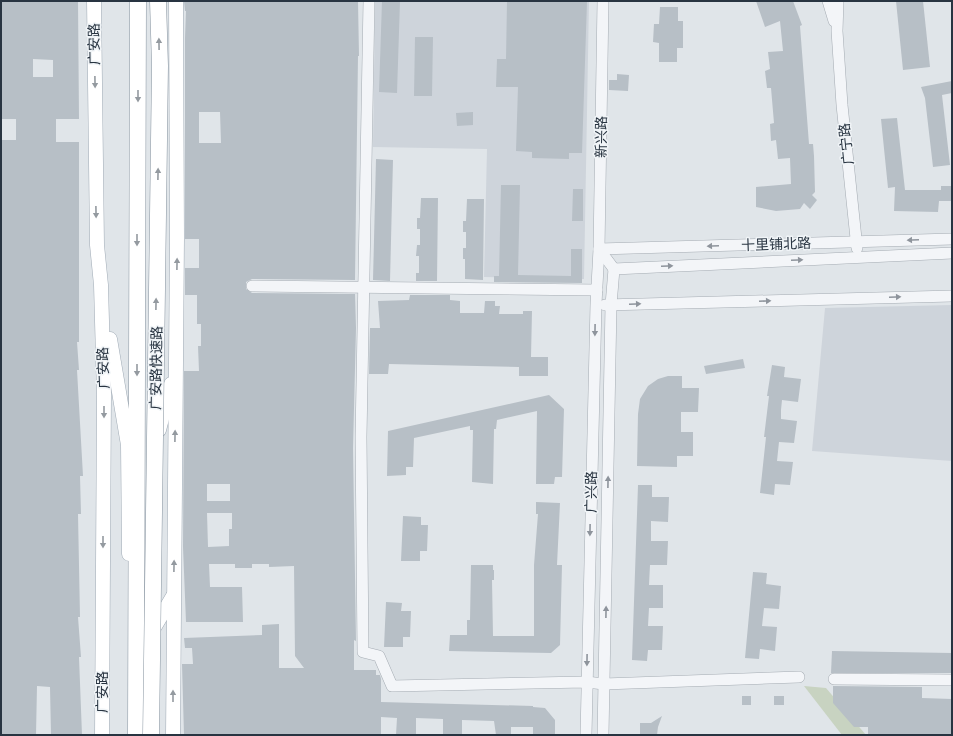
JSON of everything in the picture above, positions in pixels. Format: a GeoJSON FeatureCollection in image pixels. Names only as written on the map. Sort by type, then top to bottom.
{"type":"FeatureCollection","features":[{"type":"Feature","properties":{"kind":"highway","name":"广安路快速路"},"geometry":{"type":"LineString","coordinates":[[136,735],[138,1]]}},
{"type":"Feature","properties":{"kind":"highway","name":"广安路快速路"},"geometry":{"type":"LineString","coordinates":[[151,735],[160,66],[158,1]]}},
{"type":"Feature","properties":{"kind":"main road","name":"广安路"},"geometry":{"type":"LineString","coordinates":[[94,1],[97,245],[101,285],[104,394],[102,735]]}},
{"type":"Feature","properties":{"kind":"main road"},"geometry":{"type":"LineString","coordinates":[[173,735],[176,365],[176,1]]}},
{"type":"Feature","properties":{"kind":"main road"},"geometry":{"type":"LineString","coordinates":[[101,285],[128,445],[130,735]]}},
{"type":"Feature","properties":{"kind":"main road"},"geometry":{"type":"LineString","coordinates":[[147,735],[148,470],[176,365]]}},
{"type":"Feature","properties":{"kind":"main road"},"geometry":{"type":"LineString","coordinates":[[148,638],[174,595]]}},
{"type":"Feature","properties":{"kind":"street"},"geometry":{"type":"LineString","coordinates":[[369,1],[361,437],[363,652],[380,656],[392,686],[586,682],[604,684],[799,677]]}},
{"type":"Feature","properties":{"kind":"street","name":"新兴路"},"geometry":{"type":"LineString","coordinates":[[599,249],[603,1]]}},
{"type":"Feature","properties":{"kind":"street","name":"广宁路"},"geometry":{"type":"LineString","coordinates":[[828,1],[837,31]]}},
{"type":"Feature","properties":{"kind":"street","name":"广宁路"},"geometry":{"type":"LineString","coordinates":[[838,1],[837,31],[842,105],[857,257]]}},
{"type":"Feature","properties":{"kind":"street","name":"十里铺北路"},"geometry":{"type":"LineString","coordinates":[[599,249],[952,239]]}},
{"type":"Feature","properties":{"kind":"street"},"geometry":{"type":"LineString","coordinates":[[599,249],[614,268]]}},
{"type":"Feature","properties":{"kind":"street","name":"广兴路"},"geometry":{"type":"LineString","coordinates":[[586,735],[586,682],[596,304],[599,249]]}},
{"type":"Feature","properties":{"kind":"street","name":"十里铺北路"},"geometry":{"type":"LineString","coordinates":[[614,268],[952,253]]}},
{"type":"Feature","properties":{"kind":"street","name":"广兴路"},"geometry":{"type":"LineString","coordinates":[[603,735],[611,305],[614,268]]}},
{"type":"Feature","properties":{"kind":"street"},"geometry":{"type":"LineString","coordinates":[[252,286],[597,290]]}},
{"type":"Feature","properties":{"kind":"street"},"geometry":{"type":"LineString","coordinates":[[596,304],[611,305],[952,296]]}},
{"type":"Feature","properties":{"kind":"street"},"geometry":{"type":"LineString","coordinates":[[834,679],[952,680]]}},
{"type":"Feature","properties":{"kind":"shaded area"},"geometry":{"type":"Polygon","coordinates":[[[375,1],[589,1],[584,279],[484,277],[487,149],[373,147],[375,1]]]}},
{"type":"Feature","properties":{"kind":"shaded area"},"geometry":{"type":"Polygon","coordinates":[[[952,305],[952,461],[812,451],[825,308],[952,305]]]}},
{"type":"Feature","properties":{"kind":"green space"},"geometry":{"type":"Polygon","coordinates":[[[804,686],[826,688],[866,735],[842,735],[804,686]]]}},
{"type":"Feature","properties":{"kind":"building"},"geometry":{"type":"Polygon","coordinates":[[[1,1],[78,1],[79,119],[56,119],[56,142],[79,142],[79,342],[77,342],[79,370],[77,370],[83,476],[80,476],[81,514],[78,514],[80,617],[78,617],[81,657],[79,657],[82,735],[51,735],[50,687],[37,686],[36,735],[1,735],[1,140],[16,140],[16,119],[1,119],[1,1]],[[33,59],[33,77],[53,77],[53,60],[33,59]]]}},
{"type":"Feature","properties":{"kind":"building"},"geometry":{"type":"Polygon","coordinates":[[[184,1],[358,1],[359,56],[355,280],[252,279],[246,282],[246,289],[252,293],[355,294],[356,328],[353,448],[356,641],[354,640],[354,670],[376,670],[376,675],[380,675],[381,679],[381,702],[533,706],[545,708],[555,720],[555,735],[533,735],[533,727],[511,727],[511,735],[496,735],[494,721],[462,720],[462,735],[443,735],[443,719],[416,718],[416,735],[396,735],[397,718],[381,717],[381,735],[184,735],[182,664],[193,664],[192,648],[185,648],[184,638],[262,635],[262,625],[279,624],[279,668],[304,668],[295,656],[294,566],[269,567],[269,564],[252,564],[252,568],[235,568],[235,564],[209,564],[210,587],[242,587],[243,622],[186,622],[183,547],[184,371],[199,371],[198,346],[201,346],[201,324],[197,324],[197,295],[185,295],[185,268],[199,268],[199,239],[185,239],[184,1]],[[199,112],[199,143],[221,143],[220,112],[199,112]],[[207,484],[207,501],[230,501],[230,484],[207,484]],[[207,513],[208,547],[229,546],[229,529],[232,529],[232,513],[207,513]]]}},
{"type":"Feature","properties":{"kind":"building"},"geometry":{"type":"Polygon","coordinates":[[[382,1],[400,1],[397,93],[379,92],[382,1]]]}},
{"type":"Feature","properties":{"kind":"building"},"geometry":{"type":"Polygon","coordinates":[[[507,1],[587,1],[582,153],[569,153],[569,159],[532,158],[532,152],[516,151],[518,87],[496,87],[497,59],[506,59],[507,1]]]}},
{"type":"Feature","properties":{"kind":"building"},"geometry":{"type":"Polygon","coordinates":[[[756,1],[793,1],[802,25],[800,26],[809,144],[813,144],[814,156],[815,192],[812,195],[817,200],[810,209],[804,203],[800,209],[776,211],[756,207],[756,187],[791,184],[790,158],[778,159],[776,140],[771,141],[770,124],[774,123],[771,88],[767,88],[765,71],[770,69],[768,52],[783,51],[780,21],[765,27],[756,1]]]}},
{"type":"Feature","properties":{"kind":"building"},"geometry":{"type":"Polygon","coordinates":[[[896,1],[923,1],[930,67],[903,70],[896,1]]]}},
{"type":"Feature","properties":{"kind":"building"},"geometry":{"type":"Polygon","coordinates":[[[660,7],[678,7],[678,21],[683,21],[683,48],[677,48],[677,62],[659,62],[659,43],[653,42],[654,24],[659,24],[660,7]]]}},
{"type":"Feature","properties":{"kind":"building"},"geometry":{"type":"Polygon","coordinates":[[[415,37],[433,37],[432,96],[414,96],[415,37]]]}},
{"type":"Feature","properties":{"kind":"building"},"geometry":{"type":"Polygon","coordinates":[[[617,74],[629,75],[628,91],[609,90],[609,80],[617,80],[617,74]]]}},
{"type":"Feature","properties":{"kind":"building"},"geometry":{"type":"Polygon","coordinates":[[[952,81],[952,93],[942,95],[950,165],[933,167],[925,98],[921,87],[952,81]]]}},
{"type":"Feature","properties":{"kind":"building"},"geometry":{"type":"Polygon","coordinates":[[[473,112],[473,125],[457,126],[456,113],[473,112]]]}},
{"type":"Feature","properties":{"kind":"building"},"geometry":{"type":"Polygon","coordinates":[[[897,118],[905,190],[941,190],[941,186],[952,186],[952,201],[939,201],[938,212],[894,211],[895,187],[888,188],[881,119],[897,118]]]}},
{"type":"Feature","properties":{"kind":"building"},"geometry":{"type":"Polygon","coordinates":[[[376,159],[393,160],[390,281],[373,280],[376,159]]]}},
{"type":"Feature","properties":{"kind":"building"},"geometry":{"type":"Polygon","coordinates":[[[501,185],[520,185],[518,275],[571,276],[571,249],[582,249],[582,283],[494,282],[494,276],[499,276],[501,185]]]}},
{"type":"Feature","properties":{"kind":"building"},"geometry":{"type":"Polygon","coordinates":[[[573,189],[583,189],[583,221],[572,221],[573,189]]]}},
{"type":"Feature","properties":{"kind":"building"},"geometry":{"type":"Polygon","coordinates":[[[421,198],[438,198],[437,281],[416,281],[416,273],[419,273],[419,256],[416,256],[417,245],[420,245],[420,229],[417,229],[417,218],[420,218],[421,198]]]}},
{"type":"Feature","properties":{"kind":"building"},"geometry":{"type":"Polygon","coordinates":[[[467,199],[484,199],[483,280],[465,279],[465,259],[463,259],[463,248],[466,248],[466,232],[463,232],[463,221],[466,221],[467,199]]]}},
{"type":"Feature","properties":{"kind":"building"},"geometry":{"type":"Polygon","coordinates":[[[410,295],[450,295],[450,300],[460,301],[460,313],[484,313],[485,301],[495,301],[495,306],[500,306],[499,314],[523,314],[523,311],[532,311],[531,357],[548,357],[548,376],[519,376],[519,367],[389,364],[388,374],[369,374],[370,328],[380,328],[378,301],[409,300],[410,295]]]}},
{"type":"Feature","properties":{"kind":"building"},"geometry":{"type":"Polygon","coordinates":[[[743,359],[745,368],[706,374],[704,366],[743,359]]]}},
{"type":"Feature","properties":{"kind":"building"},"geometry":{"type":"Polygon","coordinates":[[[772,365],[785,367],[784,377],[801,379],[798,402],[782,400],[781,419],[797,421],[794,443],[779,442],[777,461],[793,462],[790,485],[775,484],[774,495],[760,493],[769,396],[767,396],[772,365]]]}},
{"type":"Feature","properties":{"kind":"building"},"geometry":{"type":"Polygon","coordinates":[[[668,376],[682,376],[682,388],[699,388],[698,412],[681,412],[681,432],[693,432],[693,456],[677,456],[677,467],[637,466],[638,414],[640,399],[648,386],[658,379],[668,376]]]}},
{"type":"Feature","properties":{"kind":"building"},"geometry":{"type":"Polygon","coordinates":[[[549,395],[564,409],[562,477],[555,477],[554,484],[536,484],[537,411],[497,420],[496,429],[494,429],[493,484],[472,482],[473,430],[470,430],[470,426],[414,438],[413,467],[406,467],[406,475],[387,476],[388,431],[549,395]]]}},
{"type":"Feature","properties":{"kind":"building"},"geometry":{"type":"Polygon","coordinates":[[[638,485],[652,485],[652,497],[669,497],[668,522],[651,521],[651,541],[668,541],[667,565],[650,565],[649,585],[663,585],[663,608],[649,608],[648,626],[663,626],[662,650],[648,650],[647,661],[632,660],[638,485]]]}},
{"type":"Feature","properties":{"kind":"building"},"geometry":{"type":"Polygon","coordinates":[[[536,502],[560,503],[557,565],[562,565],[560,645],[551,653],[449,651],[450,635],[467,635],[467,620],[470,620],[471,565],[493,565],[493,636],[534,636],[534,565],[538,514],[536,514],[536,502]]]}},
{"type":"Feature","properties":{"kind":"building"},"geometry":{"type":"Polygon","coordinates":[[[403,516],[421,517],[421,525],[428,525],[427,551],[420,551],[420,561],[401,561],[403,516]]]}},
{"type":"Feature","properties":{"kind":"building"},"geometry":{"type":"Polygon","coordinates":[[[753,572],[767,573],[766,584],[781,586],[779,609],[764,608],[762,626],[777,627],[775,651],[760,649],[759,659],[745,658],[753,572]]]}},
{"type":"Feature","properties":{"kind":"building"},"geometry":{"type":"Polygon","coordinates":[[[386,602],[402,603],[401,611],[411,611],[410,637],[403,637],[403,647],[384,647],[386,602]]]}},
{"type":"Feature","properties":{"kind":"building"},"geometry":{"type":"Polygon","coordinates":[[[832,651],[952,653],[952,673],[831,673],[832,651]]]}},
{"type":"Feature","properties":{"kind":"building"},"geometry":{"type":"Polygon","coordinates":[[[833,686],[922,687],[922,698],[952,699],[952,735],[868,735],[868,727],[854,727],[833,703],[833,686]]]}},
{"type":"Feature","properties":{"kind":"building"},"geometry":{"type":"Polygon","coordinates":[[[742,696],[751,696],[751,705],[742,705],[742,696]]]}},
{"type":"Feature","properties":{"kind":"building"},"geometry":{"type":"Polygon","coordinates":[[[774,696],[784,696],[784,705],[774,705],[774,696]]]}},
{"type":"Feature","properties":{"kind":"building"},"geometry":{"type":"Polygon","coordinates":[[[662,716],[657,735],[640,735],[640,723],[651,723],[662,716]]]}}]}
